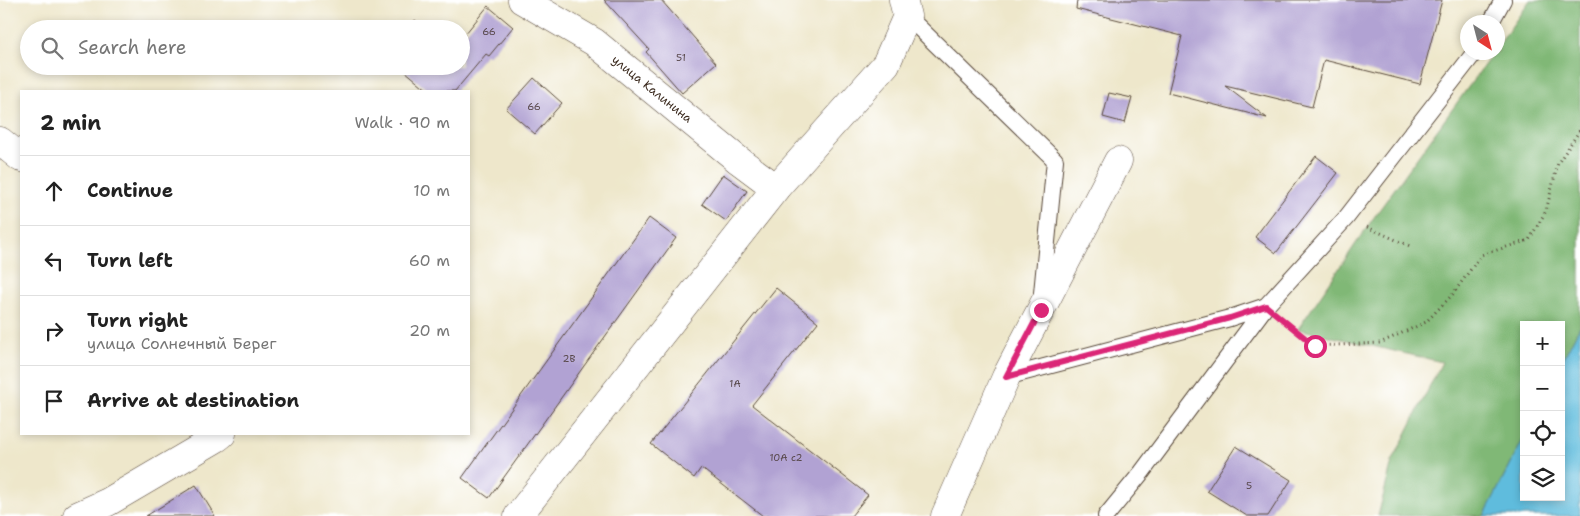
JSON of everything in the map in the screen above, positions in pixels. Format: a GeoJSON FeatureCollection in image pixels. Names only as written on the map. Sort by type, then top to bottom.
{"type":"FeatureCollection","features":[{"type":"Feature","properties":{"kind":"street","name":"улица Калинина"},"geometry":{"type":"LineString","coordinates":[[522,0],[594,42],[776,188]]}},
{"type":"Feature","properties":{"kind":"street"},"geometry":{"type":"LineString","coordinates":[[518,516],[776,188],[886,64],[905,8]]}},
{"type":"Feature","properties":{"kind":"street"},"geometry":{"type":"LineString","coordinates":[[0,141],[20,157]]}},
{"type":"Feature","properties":{"kind":"street"},"geometry":{"type":"LineString","coordinates":[[944,516],[1006,377],[1118,161]]}},
{"type":"Feature","properties":{"kind":"street"},"geometry":{"type":"LineString","coordinates":[[77,516],[108,502],[220,435]]}},
{"type":"Feature","properties":{"kind":"lane"},"geometry":{"type":"LineString","coordinates":[[1495,15],[1503,0]]}},
{"type":"Feature","properties":{"kind":"lane"},"geometry":{"type":"LineString","coordinates":[[905,8],[1055,160],[1041,310]]}},
{"type":"Feature","properties":{"kind":"lane"},"geometry":{"type":"LineString","coordinates":[[1106,516],[1142,472],[1266,306],[1346,218],[1469,60]]}},
{"type":"Feature","properties":{"kind":"lane"},"geometry":{"type":"LineString","coordinates":[[1006,377],[1230,318],[1266,306]]}},
{"type":"Feature","properties":{"kind":"path"},"geometry":{"type":"LineString","coordinates":[[1266,306],[1315,346],[1380,343],[1426,322],[1453,294],[1481,255],[1529,240],[1546,211],[1558,163],[1580,130]]}},
{"type":"Feature","properties":{"kind":"path"},"geometry":{"type":"LineString","coordinates":[[1346,218],[1410,246]]}},
{"type":"Feature","properties":{"kind":"green space"},"geometry":{"type":"Polygon","coordinates":[[[1530,0],[1580,0],[1580,326],[1565,355],[1565,321],[1520,321],[1520,446],[1484,516],[1378,516],[1392,462],[1442,362],[1298,329],[1372,220],[1488,60],[1505,60],[1505,36],[1530,0]]]}},
{"type":"Feature","properties":{"kind":"water"},"geometry":{"type":"Polygon","coordinates":[[[1580,326],[1580,516],[1484,516],[1520,446],[1520,501],[1565,501],[1565,355],[1580,326]]]}},
{"type":"Feature","properties":{"kind":"building"},"geometry":{"type":"Polygon","coordinates":[[[604,0],[661,0],[716,63],[682,93],[646,52],[649,49],[604,0]]]}},
{"type":"Feature","properties":{"kind":"building"},"geometry":{"type":"Polygon","coordinates":[[[1077,0],[1442,0],[1420,84],[1324,60],[1312,107],[1225,86],[1267,118],[1168,93],[1182,36],[1076,9],[1077,0]]]}},
{"type":"Feature","properties":{"kind":"building"},"geometry":{"type":"Polygon","coordinates":[[[488,6],[513,27],[489,56],[486,54],[470,73],[470,28],[488,6]]]}},
{"type":"Feature","properties":{"kind":"building"},"geometry":{"type":"Polygon","coordinates":[[[410,75],[468,75],[456,90],[428,90],[410,75]]]}},
{"type":"Feature","properties":{"kind":"building"},"geometry":{"type":"Polygon","coordinates":[[[534,78],[562,103],[535,134],[506,109],[534,78]]]}},
{"type":"Feature","properties":{"kind":"building"},"geometry":{"type":"Polygon","coordinates":[[[1109,93],[1132,98],[1125,123],[1103,117],[1109,93]]]}},
{"type":"Feature","properties":{"kind":"building"},"geometry":{"type":"Polygon","coordinates":[[[1316,156],[1338,173],[1276,253],[1255,237],[1316,156]]]}},
{"type":"Feature","properties":{"kind":"building"},"geometry":{"type":"Polygon","coordinates":[[[723,174],[747,191],[726,221],[702,204],[723,174]]]}},
{"type":"Feature","properties":{"kind":"building"},"geometry":{"type":"Polygon","coordinates":[[[649,218],[676,238],[489,498],[462,478],[649,218]]]}},
{"type":"Feature","properties":{"kind":"building"},"geometry":{"type":"Polygon","coordinates":[[[776,288],[818,322],[752,405],[868,495],[851,516],[763,516],[701,468],[694,478],[651,444],[776,288]]]}},
{"type":"Feature","properties":{"kind":"building"},"geometry":{"type":"Polygon","coordinates":[[[1236,446],[1291,480],[1268,516],[1247,516],[1207,491],[1236,446]]]}},
{"type":"Feature","properties":{"kind":"building"},"geometry":{"type":"Polygon","coordinates":[[[196,485],[215,516],[146,516],[196,485]]]}},
{"type":"Feature","properties":{"kind":"route"},"geometry":{"type":"LineString","coordinates":[[1041,310],[1006,377],[1230,318],[1266,306],[1315,346]]}}]}
